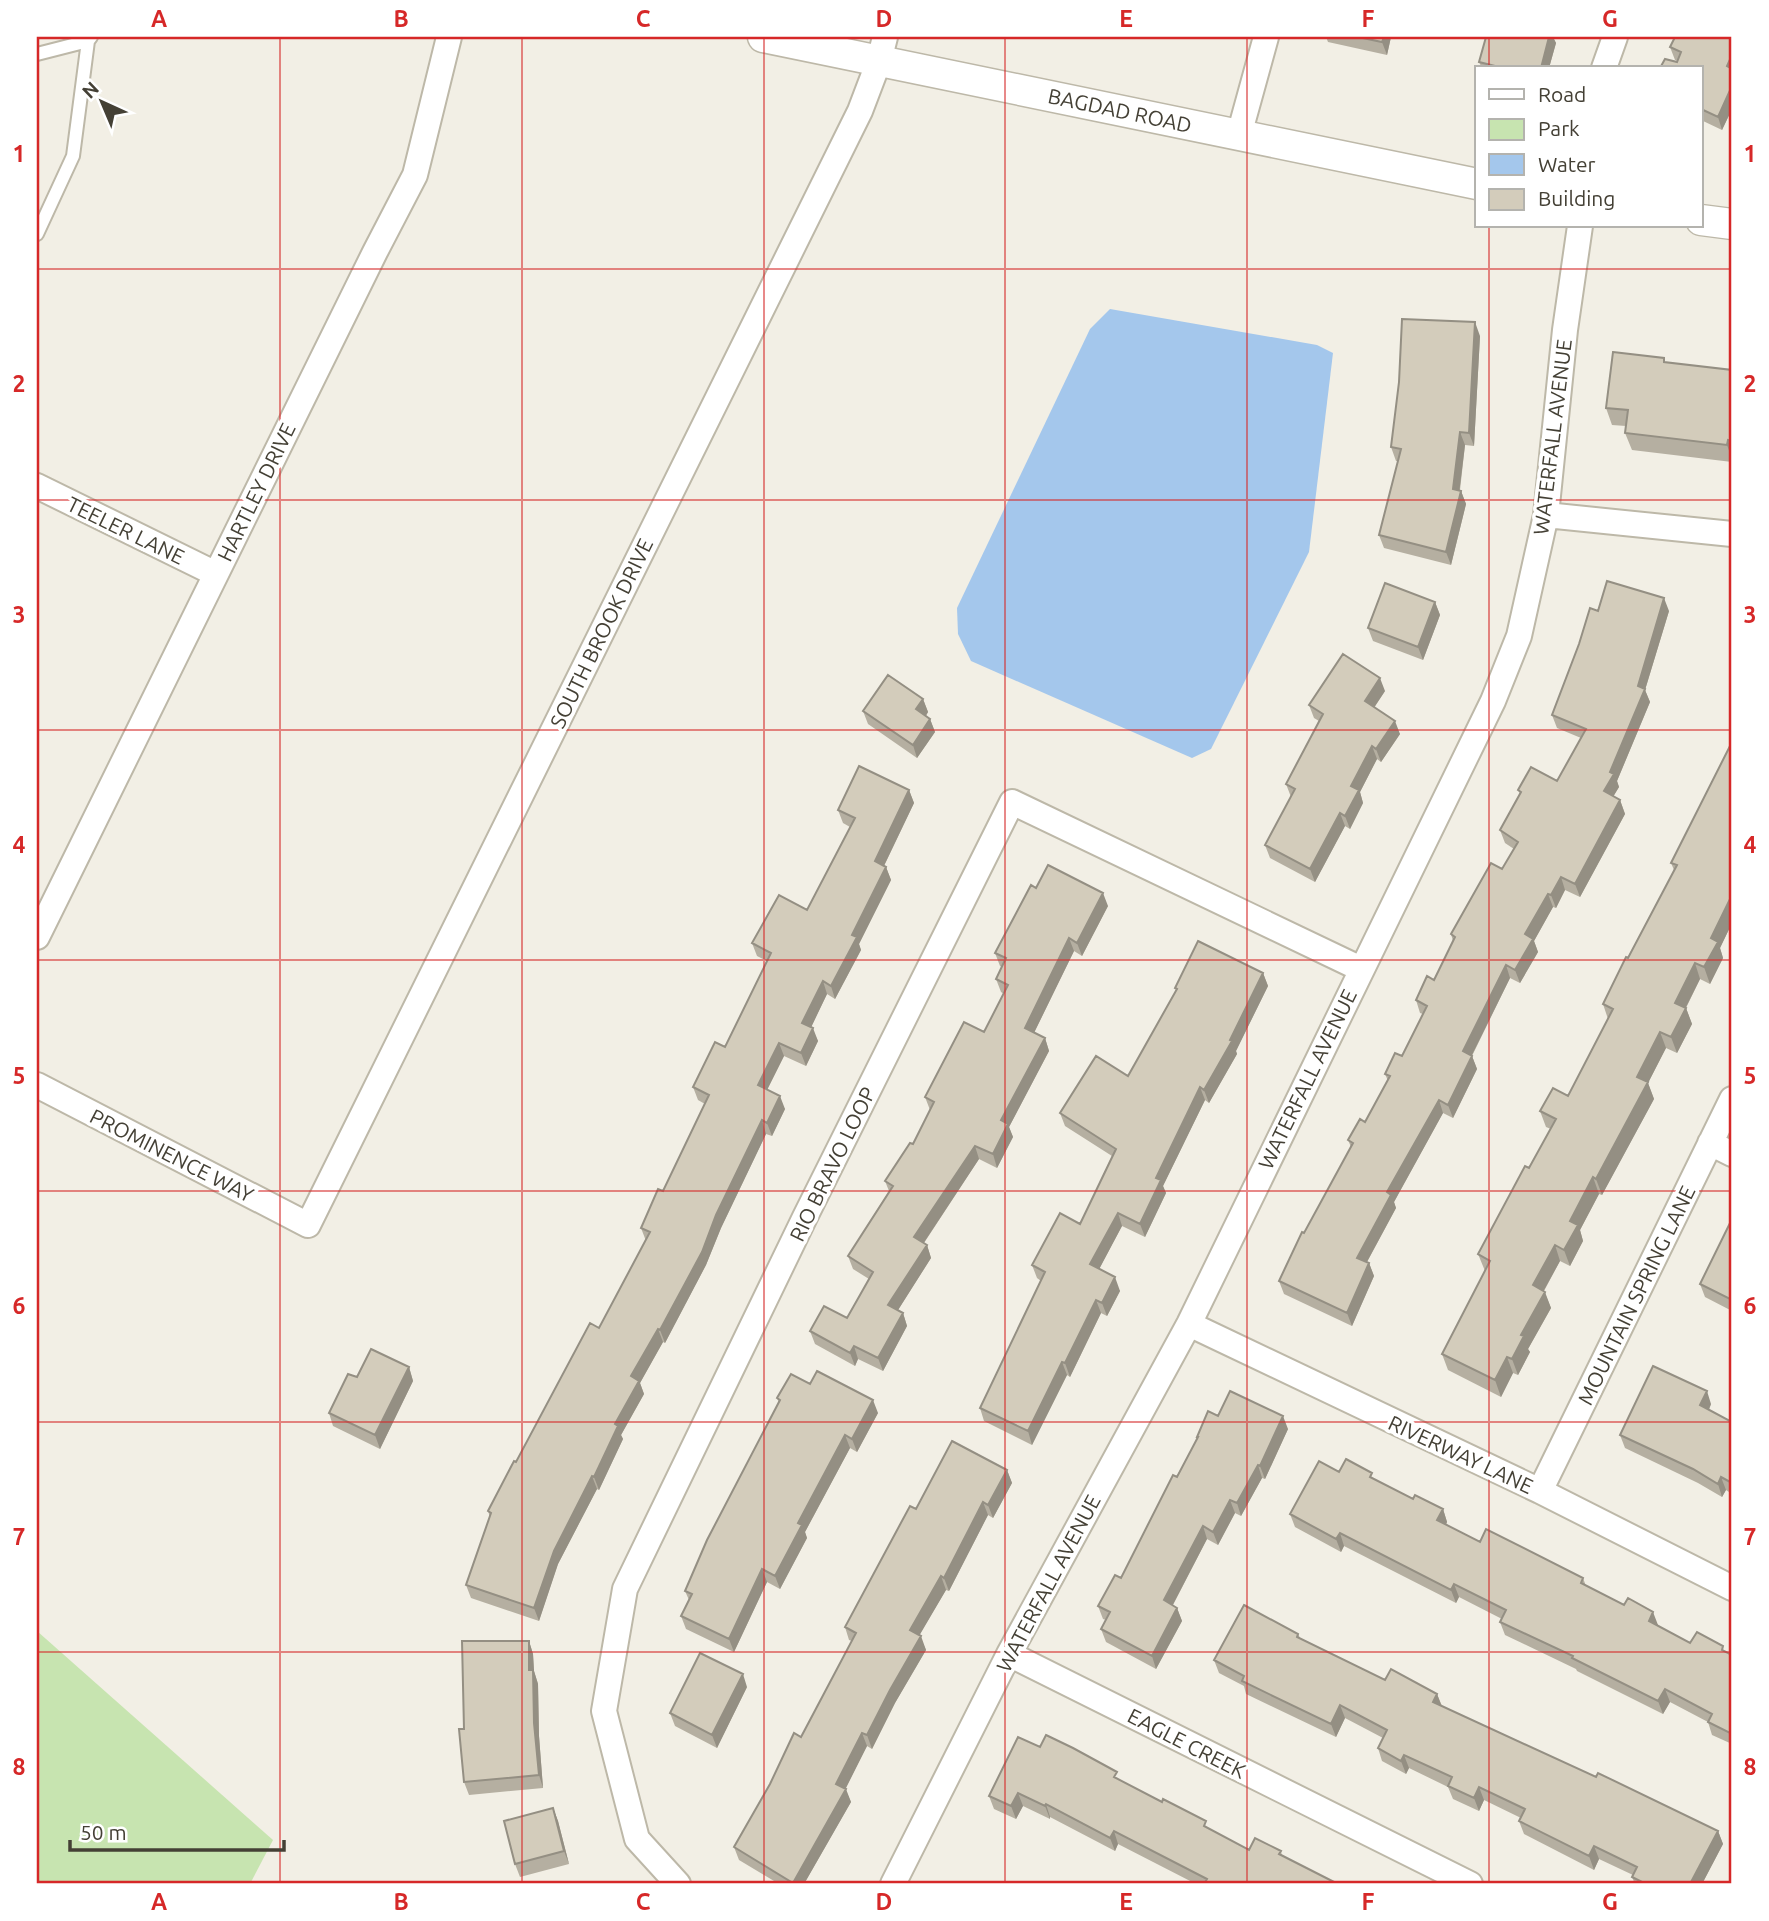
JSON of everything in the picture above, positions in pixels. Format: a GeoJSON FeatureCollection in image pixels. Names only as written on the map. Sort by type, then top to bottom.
{"type":"FeatureCollection","features":[{"type":"Feature","properties":{"kind":"street","name":"HARTLEY DRIVE"},"geometry":{"type":"LineString","coordinates":[[37,937],[415,175],[449,37]]}},
{"type":"Feature","properties":{"kind":"street","name":"BAGDAD ROAD"},"geometry":{"type":"LineString","coordinates":[[763,37],[882,49],[1239,135],[1475,184]]}},
{"type":"Feature","properties":{"kind":"street"},"geometry":{"type":"LineString","coordinates":[[1239,135],[1266,37]]}},
{"type":"Feature","properties":{"kind":"street"},"geometry":{"type":"LineString","coordinates":[[1605,66],[1615,37]]}},
{"type":"Feature","properties":{"kind":"street","name":"SOUTH BROOK DRIVE"},"geometry":{"type":"LineString","coordinates":[[308,1225],[853,123],[882,49]]}},
{"type":"Feature","properties":{"kind":"street"},"geometry":{"type":"LineString","coordinates":[[1702,220],[1732,225]]}},
{"type":"Feature","properties":{"kind":"street","name":"WATERFALL AVENUE"},"geometry":{"type":"LineString","coordinates":[[893,1884],[1009,1654],[1189,1324],[1493,701],[1518,636],[1546,515],[1565,330],[1580,228]]}},
{"type":"Feature","properties":{"kind":"street","name":"TEELER LANE"},"geometry":{"type":"LineString","coordinates":[[37,486],[216,574]]}},
{"type":"Feature","properties":{"kind":"street"},"geometry":{"type":"LineString","coordinates":[[1546,515],[1732,534]]}},
{"type":"Feature","properties":{"kind":"street","name":"RIO BRAVO LOOP"},"geometry":{"type":"LineString","coordinates":[[678,1884],[637,1839],[604,1711],[625,1589],[805,1217],[1012,803],[1361,968]]}},
{"type":"Feature","properties":{"kind":"street","name":"PROMINENCE WAY"},"geometry":{"type":"LineString","coordinates":[[37,1084],[308,1225]]}},
{"type":"Feature","properties":{"kind":"street","name":"MOUNTAIN SPRING LANE"},"geometry":{"type":"LineString","coordinates":[[1539,1491],[1721,1148],[1732,1099]]}},
{"type":"Feature","properties":{"kind":"street","name":"RIVERWAY LANE"},"geometry":{"type":"LineString","coordinates":[[1189,1324],[1539,1491],[1732,1588]]}},
{"type":"Feature","properties":{"kind":"street","name":"EAGLE CREEK"},"geometry":{"type":"LineString","coordinates":[[1009,1654],[1469,1884]]}},
{"type":"Feature","properties":{"kind":"lane"},"geometry":{"type":"LineString","coordinates":[[37,54],[89,39],[73,156],[37,234]]}},
{"type":"Feature","properties":{"kind":"green space"},"geometry":{"type":"Polygon","coordinates":[[[37,1631],[273,1840],[250,1884],[37,1884],[37,1631]]]}},
{"type":"Feature","properties":{"kind":"water"},"geometry":{"type":"Polygon","coordinates":[[[1110,309],[1317,345],[1333,353],[1309,552],[1211,749],[1192,758],[971,661],[958,634],[957,608],[1090,329],[1110,309]]]}},
{"type":"Feature","properties":{"kind":"building"},"geometry":{"type":"Polygon","coordinates":[[[1358,37],[1384,37],[1382,42],[1358,37]]]}},
{"type":"Feature","properties":{"kind":"building"},"geometry":{"type":"Polygon","coordinates":[[[1486,37],[1549,37],[1542,66],[1495,66],[1479,62],[1486,37]]]}},
{"type":"Feature","properties":{"kind":"building"},"geometry":{"type":"Polygon","coordinates":[[[1675,37],[1732,37],[1732,55],[1727,66],[1732,69],[1732,86],[1718,117],[1702,109],[1702,66],[1661,66],[1665,59],[1677,62],[1681,52],[1670,47],[1675,37]]]}},
{"type":"Feature","properties":{"kind":"building"},"geometry":{"type":"Polygon","coordinates":[[[1402,319],[1475,322],[1469,433],[1460,432],[1453,489],[1461,491],[1446,552],[1379,535],[1401,449],[1391,447],[1399,382],[1402,319]]]}},
{"type":"Feature","properties":{"kind":"building"},"geometry":{"type":"Polygon","coordinates":[[[1613,352],[1664,358],[1664,362],[1732,370],[1732,441],[1728,440],[1727,445],[1625,433],[1628,410],[1606,408],[1613,352]]]}},
{"type":"Feature","properties":{"kind":"building"},"geometry":{"type":"Polygon","coordinates":[[[1607,581],[1664,598],[1638,686],[1645,689],[1610,772],[1614,774],[1604,791],[1620,800],[1575,884],[1561,877],[1525,934],[1533,939],[1515,970],[1506,965],[1463,1051],[1472,1056],[1448,1105],[1439,1100],[1387,1192],[1391,1195],[1357,1258],[1369,1263],[1347,1313],[1279,1281],[1302,1232],[1304,1233],[1353,1143],[1348,1140],[1360,1119],[1365,1122],[1390,1076],[1385,1074],[1395,1053],[1402,1056],[1427,1006],[1416,1000],[1427,976],[1434,980],[1455,937],[1451,934],[1491,863],[1502,869],[1518,842],[1500,830],[1521,792],[1518,790],[1531,767],[1557,781],[1586,729],[1552,715],[1590,608],[1598,611],[1607,581]]]}},
{"type":"Feature","properties":{"kind":"building"},"geometry":{"type":"Polygon","coordinates":[[[1385,583],[1435,602],[1418,647],[1368,628],[1385,583]]]}},
{"type":"Feature","properties":{"kind":"building"},"geometry":{"type":"Polygon","coordinates":[[[1343,654],[1380,678],[1365,701],[1395,721],[1376,749],[1372,746],[1351,786],[1359,790],[1345,816],[1340,813],[1310,869],[1265,845],[1295,789],[1286,784],[1323,714],[1309,705],[1343,654]]]}},
{"type":"Feature","properties":{"kind":"building"},"geometry":{"type":"Polygon","coordinates":[[[888,675],[923,699],[916,709],[930,719],[913,745],[863,711],[888,675]]]}},
{"type":"Feature","properties":{"kind":"building"},"geometry":{"type":"Polygon","coordinates":[[[1732,742],[1732,895],[1711,938],[1718,942],[1704,967],[1695,963],[1675,1003],[1686,1008],[1671,1037],[1660,1032],[1637,1077],[1648,1082],[1596,1179],[1593,1177],[1570,1221],[1578,1225],[1564,1250],[1555,1245],[1533,1285],[1545,1292],[1521,1335],[1524,1336],[1512,1359],[1507,1357],[1495,1380],[1442,1354],[1490,1261],[1478,1254],[1525,1166],[1529,1168],[1556,1119],[1540,1111],[1553,1088],[1568,1096],[1613,1009],[1603,1004],[1677,865],[1671,863],[1732,742]]]}},
{"type":"Feature","properties":{"kind":"building"},"geometry":{"type":"Polygon","coordinates":[[[859,766],[909,790],[875,861],[886,867],[852,935],[857,937],[831,986],[823,981],[802,1023],[813,1028],[801,1053],[779,1043],[758,1085],[780,1096],[767,1123],[762,1120],[716,1215],[702,1252],[660,1330],[658,1329],[631,1376],[639,1381],[615,1424],[618,1426],[594,1477],[592,1476],[554,1551],[534,1608],[466,1585],[491,1513],[488,1511],[514,1461],[516,1462],[590,1323],[599,1328],[650,1232],[641,1228],[658,1189],[663,1191],[709,1095],[693,1087],[715,1042],[725,1047],[771,953],[752,943],[779,895],[807,910],[855,818],[838,810],[859,766]]]}},
{"type":"Feature","properties":{"kind":"building"},"geometry":{"type":"Polygon","coordinates":[[[1048,865],[1103,893],[1077,943],[1069,938],[1025,1028],[1045,1038],[1001,1120],[1008,1124],[993,1154],[975,1146],[914,1237],[927,1245],[888,1305],[903,1313],[878,1358],[854,1346],[850,1353],[810,1331],[824,1306],[847,1318],[873,1272],[848,1256],[893,1186],[885,1181],[910,1143],[913,1144],[934,1102],[925,1097],[964,1022],[984,1032],[1008,985],[996,979],[1006,958],[995,953],[1031,885],[1036,888],[1048,865]]]}},
{"type":"Feature","properties":{"kind":"building"},"geometry":{"type":"Polygon","coordinates":[[[1198,941],[1263,973],[1230,1040],[1232,1041],[1204,1090],[1200,1087],[1156,1178],[1161,1180],[1140,1224],[1118,1213],[1090,1264],[1115,1277],[1102,1303],[1096,1300],[1028,1431],[980,1408],[1045,1272],[1032,1265],[1060,1213],[1080,1224],[1116,1149],[1060,1113],[1096,1056],[1128,1076],[1177,989],[1175,988],[1198,941]]]}},
{"type":"Feature","properties":{"kind":"building"},"geometry":{"type":"Polygon","coordinates":[[[1732,1219],[1732,1300],[1700,1284],[1732,1219]]]}},
{"type":"Feature","properties":{"kind":"building"},"geometry":{"type":"Polygon","coordinates":[[[371,1349],[409,1367],[375,1435],[329,1413],[348,1374],[357,1377],[371,1349]]]}},
{"type":"Feature","properties":{"kind":"building"},"geometry":{"type":"Polygon","coordinates":[[[1653,1366],[1707,1391],[1700,1405],[1732,1422],[1732,1483],[1721,1477],[1718,1484],[1693,1469],[1620,1435],[1653,1366]]]}},
{"type":"Feature","properties":{"kind":"building"},"geometry":{"type":"Polygon","coordinates":[[[817,1371],[873,1400],[852,1439],[845,1435],[798,1523],[802,1525],[775,1576],[762,1569],[729,1639],[681,1616],[692,1594],[685,1591],[707,1540],[791,1374],[810,1384],[817,1371]]]}},
{"type":"Feature","properties":{"kind":"building"},"geometry":{"type":"Polygon","coordinates":[[[1230,1391],[1283,1416],[1260,1466],[1258,1465],[1237,1503],[1230,1500],[1213,1532],[1203,1526],[1164,1600],[1177,1608],[1152,1656],[1101,1629],[1110,1612],[1098,1606],[1115,1575],[1121,1578],[1173,1475],[1177,1477],[1198,1437],[1208,1411],[1218,1416],[1230,1391]]]}},
{"type":"Feature","properties":{"kind":"building"},"geometry":{"type":"Polygon","coordinates":[[[952,1441],[1007,1470],[988,1505],[983,1502],[944,1578],[941,1576],[910,1630],[921,1636],[867,1735],[862,1733],[836,1784],[846,1789],[793,1883],[734,1847],[770,1784],[794,1733],[801,1737],[856,1633],[845,1627],[910,1506],[916,1509],[952,1441]]]}},
{"type":"Feature","properties":{"kind":"building"},"geometry":{"type":"Polygon","coordinates":[[[1346,1459],[1372,1473],[1370,1477],[1413,1499],[1415,1495],[1443,1509],[1437,1520],[1480,1542],[1486,1529],[1583,1578],[1581,1583],[1624,1605],[1628,1598],[1653,1612],[1649,1621],[1690,1643],[1697,1632],[1723,1646],[1722,1650],[1732,1655],[1732,1734],[1708,1722],[1712,1714],[1665,1689],[1658,1701],[1572,1658],[1573,1656],[1500,1622],[1506,1610],[1454,1584],[1451,1590],[1340,1533],[1336,1539],[1290,1514],[1319,1461],[1339,1472],[1346,1459]]]}},
{"type":"Feature","properties":{"kind":"building"},"geometry":{"type":"Polygon","coordinates":[[[1244,1605],[1298,1634],[1297,1637],[1385,1680],[1391,1669],[1437,1694],[1433,1702],[1596,1777],[1598,1773],[1718,1831],[1690,1884],[1646,1884],[1632,1877],[1637,1867],[1594,1846],[1589,1856],[1519,1821],[1525,1809],[1479,1787],[1474,1798],[1448,1786],[1452,1777],[1404,1755],[1401,1761],[1378,1748],[1387,1730],[1340,1705],[1331,1724],[1242,1681],[1244,1676],[1214,1660],[1244,1605]]]}},
{"type":"Feature","properties":{"kind":"building"},"geometry":{"type":"Polygon","coordinates":[[[462,1641],[529,1641],[529,1670],[533,1670],[539,1775],[464,1782],[459,1729],[464,1729],[462,1641]]]}},
{"type":"Feature","properties":{"kind":"building"},"geometry":{"type":"Polygon","coordinates":[[[700,1653],[743,1674],[712,1735],[670,1713],[700,1653]]]}},
{"type":"Feature","properties":{"kind":"building"},"geometry":{"type":"Polygon","coordinates":[[[1046,1735],[1117,1772],[1114,1777],[1206,1821],[1204,1826],[1249,1850],[1255,1838],[1281,1851],[1279,1854],[1338,1884],[1204,1884],[1207,1879],[1114,1831],[1110,1838],[1046,1804],[1045,1806],[1018,1793],[1011,1806],[989,1796],[1018,1737],[1040,1747],[1046,1735]]]}},
{"type":"Feature","properties":{"kind":"building"},"geometry":{"type":"Polygon","coordinates":[[[553,1808],[564,1851],[515,1864],[504,1821],[553,1808]]]}}]}
